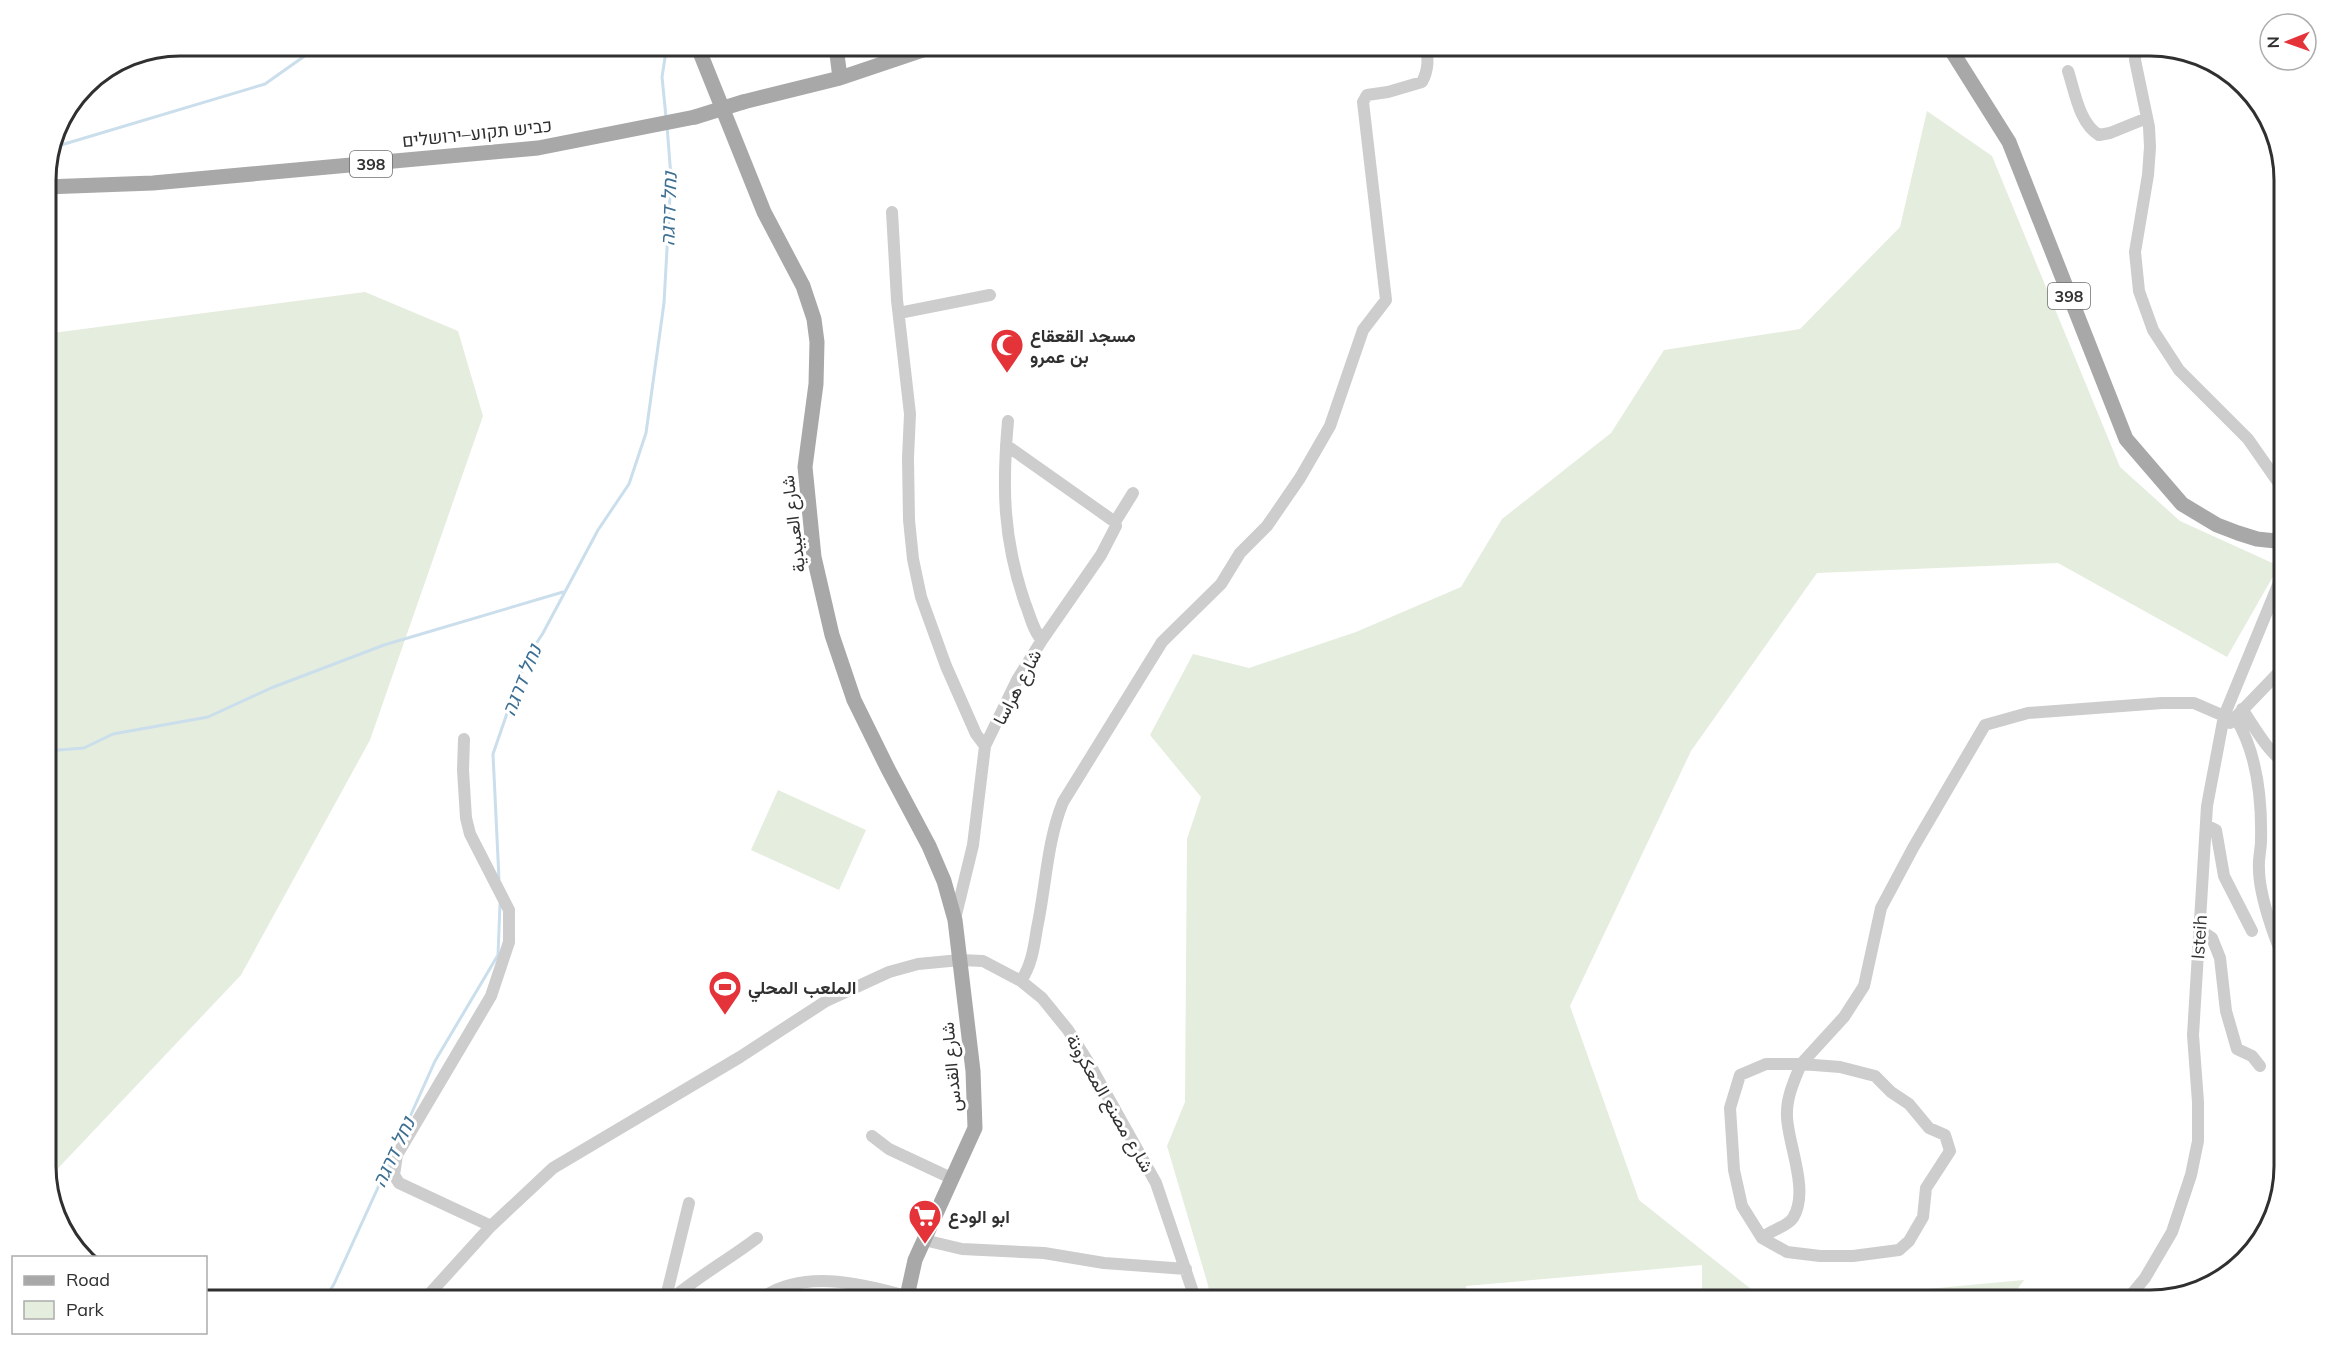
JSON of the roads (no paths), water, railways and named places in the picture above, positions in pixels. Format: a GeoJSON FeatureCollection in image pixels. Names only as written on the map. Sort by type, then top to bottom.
{"type":"FeatureCollection","features":[{"type":"Feature","properties":{"kind":"main road","name":"شارع العبيدية"},"geometry":{"type":"LineString","coordinates":[[701,56],[764,212],[803,286],[814,319],[817,342],[816,384],[805,467],[814,557],[832,635],[854,700],[944,880],[955,920],[960,960]]}},
{"type":"Feature","properties":{"kind":"main road"},"geometry":{"type":"LineString","coordinates":[[837,56],[840,78]]}},
{"type":"Feature","properties":{"kind":"main road","name":"398"},"geometry":{"type":"LineString","coordinates":[[840,78],[905,56]]}},
{"type":"Feature","properties":{"kind":"main road","name":"398"},"geometry":{"type":"LineString","coordinates":[[1955,56],[2009,142],[2126,440],[2182,504],[2217,525],[2257,538],[2274,540]]}},
{"type":"Feature","properties":{"kind":"main road","name":"כביש תקוע–ירושלים"},"geometry":{"type":"LineString","coordinates":[[56,187],[153,183],[538,148],[695,117],[743,102],[840,78]]}},
{"type":"Feature","properties":{"kind":"main road","name":"شارع القدس"},"geometry":{"type":"LineString","coordinates":[[908,1290],[915,1260],[975,1128],[973,1071],[960,960]]}},
{"type":"Feature","properties":{"kind":"street"},"geometry":{"type":"LineString","coordinates":[[1021,981],[1030,967],[1046,885],[1054,824],[1063,802],[1162,642],[1221,584],[1240,553],[1267,526],[1300,478],[1330,426],[1363,330],[1386,300],[1363,102],[1367,95],[1388,92],[1422,82],[1427,73],[1427,56]]}},
{"type":"Feature","properties":{"kind":"street"},"geometry":{"type":"LineString","coordinates":[[2135,56],[2150,147],[2148,176],[2135,252],[2142,301],[2153,330],[2179,370],[2248,440],[2274,476]]}},
{"type":"Feature","properties":{"kind":"street"},"geometry":{"type":"LineString","coordinates":[[2068,71],[2084,119],[2091,130],[2098,135],[2110,133],[2146,118]]}},
{"type":"Feature","properties":{"kind":"street"},"geometry":{"type":"LineString","coordinates":[[892,212],[899,313],[910,414],[909,520],[921,597],[950,676],[976,734],[985,746]]}},
{"type":"Feature","properties":{"kind":"street"},"geometry":{"type":"LineString","coordinates":[[899,313],[990,296]]}},
{"type":"Feature","properties":{"kind":"street","name":"شارع هراسا"},"geometry":{"type":"LineString","coordinates":[[955,920],[973,845],[985,746],[1017,680],[1042,640],[1037,635],[1024,598],[1010,545],[1004,499],[1008,421]]}},
{"type":"Feature","properties":{"kind":"street"},"geometry":{"type":"LineString","coordinates":[[1006,446],[1115,522]]}},
{"type":"Feature","properties":{"kind":"street"},"geometry":{"type":"LineString","coordinates":[[1042,640],[1101,555],[1115,531],[1115,522],[1132,493]]}},
{"type":"Feature","properties":{"kind":"street"},"geometry":{"type":"LineString","coordinates":[[2233,714],[2274,599]]}},
{"type":"Feature","properties":{"kind":"street"},"geometry":{"type":"LineString","coordinates":[[2233,714],[2274,676]]}},
{"type":"Feature","properties":{"kind":"street"},"geometry":{"type":"LineString","coordinates":[[1762,1238],[1792,1220],[1796,1211],[1798,1166],[1788,1134],[1787,1114],[1789,1095],[1801,1064],[1844,1017],[1863,986],[1881,908],[1913,848],[1985,725],[2028,713],[2162,703],[2194,703],[2233,714],[2274,754]]}},
{"type":"Feature","properties":{"kind":"street"},"geometry":{"type":"LineString","coordinates":[[2233,714],[2246,735],[2255,772],[2260,805],[2259,870],[2274,936]]}},
{"type":"Feature","properties":{"kind":"street","name":"Isteih"},"geometry":{"type":"LineString","coordinates":[[2135,1290],[2145,1278],[2172,1232],[2198,1141],[2198,1102],[2193,1035],[2207,806],[2220,736],[2233,714]]}},
{"type":"Feature","properties":{"kind":"street"},"geometry":{"type":"LineString","coordinates":[[464,739],[466,818],[470,834],[509,910],[509,942],[491,996],[397,1155],[394,1175],[399,1183],[490,1226]]}},
{"type":"Feature","properties":{"kind":"street"},"geometry":{"type":"LineString","coordinates":[[2206,825],[2217,830],[2224,876],[2252,931]]}},
{"type":"Feature","properties":{"kind":"street"},"geometry":{"type":"LineString","coordinates":[[2200,930],[2212,938],[2220,958],[2226,1011],[2237,1049],[2252,1056],[2260,1066]]}},
{"type":"Feature","properties":{"kind":"street","name":"شارع مصنع المعكرونة"},"geometry":{"type":"LineString","coordinates":[[433,1290],[490,1226],[553,1168],[740,1057],[826,1001],[889,972],[918,964],[960,960],[983,961],[1021,981],[1042,998],[1055,1014],[1090,1065],[1156,1183],[1193,1290]]}},
{"type":"Feature","properties":{"kind":"street"},"geometry":{"type":"LineString","coordinates":[[1766,1064],[1801,1064],[1840,1067],[1875,1076],[1891,1092],[1909,1104],[1929,1128],[1945,1135],[1950,1151],[1926,1188],[1923,1218],[1909,1241],[1899,1250],[1853,1256],[1820,1256],[1787,1252],[1762,1238],[1742,1206],[1734,1170],[1730,1108],[1740,1075],[1766,1064]]}},
{"type":"Feature","properties":{"kind":"street"},"geometry":{"type":"LineString","coordinates":[[872,1137],[890,1149],[951,1178]]}},
{"type":"Feature","properties":{"kind":"street"},"geometry":{"type":"LineString","coordinates":[[669,1290],[688,1203]]}},
{"type":"Feature","properties":{"kind":"street"},"geometry":{"type":"LineString","coordinates":[[682,1290],[718,1264],[726,1262],[757,1238]]}},
{"type":"Feature","properties":{"kind":"street"},"geometry":{"type":"LineString","coordinates":[[924,1240],[962,1249],[1044,1253],[1104,1263],[1186,1269]]}},
{"type":"Feature","properties":{"kind":"street"},"geometry":{"type":"LineString","coordinates":[[771,1290],[810,1281],[871,1286],[883,1290]]}},
{"type":"Feature","properties":{"kind":"waterway"},"geometry":{"type":"LineString","coordinates":[[60,145],[265,84],[305,56]]}},
{"type":"Feature","properties":{"kind":"waterway","name":"נחל דרגה"},"geometry":{"type":"LineString","coordinates":[[665,56],[662,77],[666,117]]}},
{"type":"Feature","properties":{"kind":"waterway","name":"נחל דרגה"},"geometry":{"type":"LineString","coordinates":[[499,879],[493,754],[525,661],[543,633],[598,530],[629,484],[646,433],[664,303],[671,177],[667,126]]}},
{"type":"Feature","properties":{"kind":"waterway"},"geometry":{"type":"LineString","coordinates":[[56,750],[84,748],[113,734],[208,717],[271,688],[384,645],[563,592]]}},
{"type":"Feature","properties":{"kind":"waterway","name":"נחל דרגה"},"geometry":{"type":"LineString","coordinates":[[400,1139],[435,1061],[498,955],[500,904]]}},
{"type":"Feature","properties":{"kind":"waterway","name":"נחל דרגה"},"geometry":{"type":"LineString","coordinates":[[330,1290],[391,1159]]}},
{"type":"Feature","properties":{"kind":"place","name":"مسجد القعقاع بن عمرو"},"geometry":{"type":"Point","coordinates":[1007,374]}},
{"type":"Feature","properties":{"kind":"place","name":"الملعب المحلي"},"geometry":{"type":"Point","coordinates":[725,1016]}},
{"type":"Feature","properties":{"kind":"place","name":"ابو الودع"},"geometry":{"type":"Point","coordinates":[925,1245]}}]}
